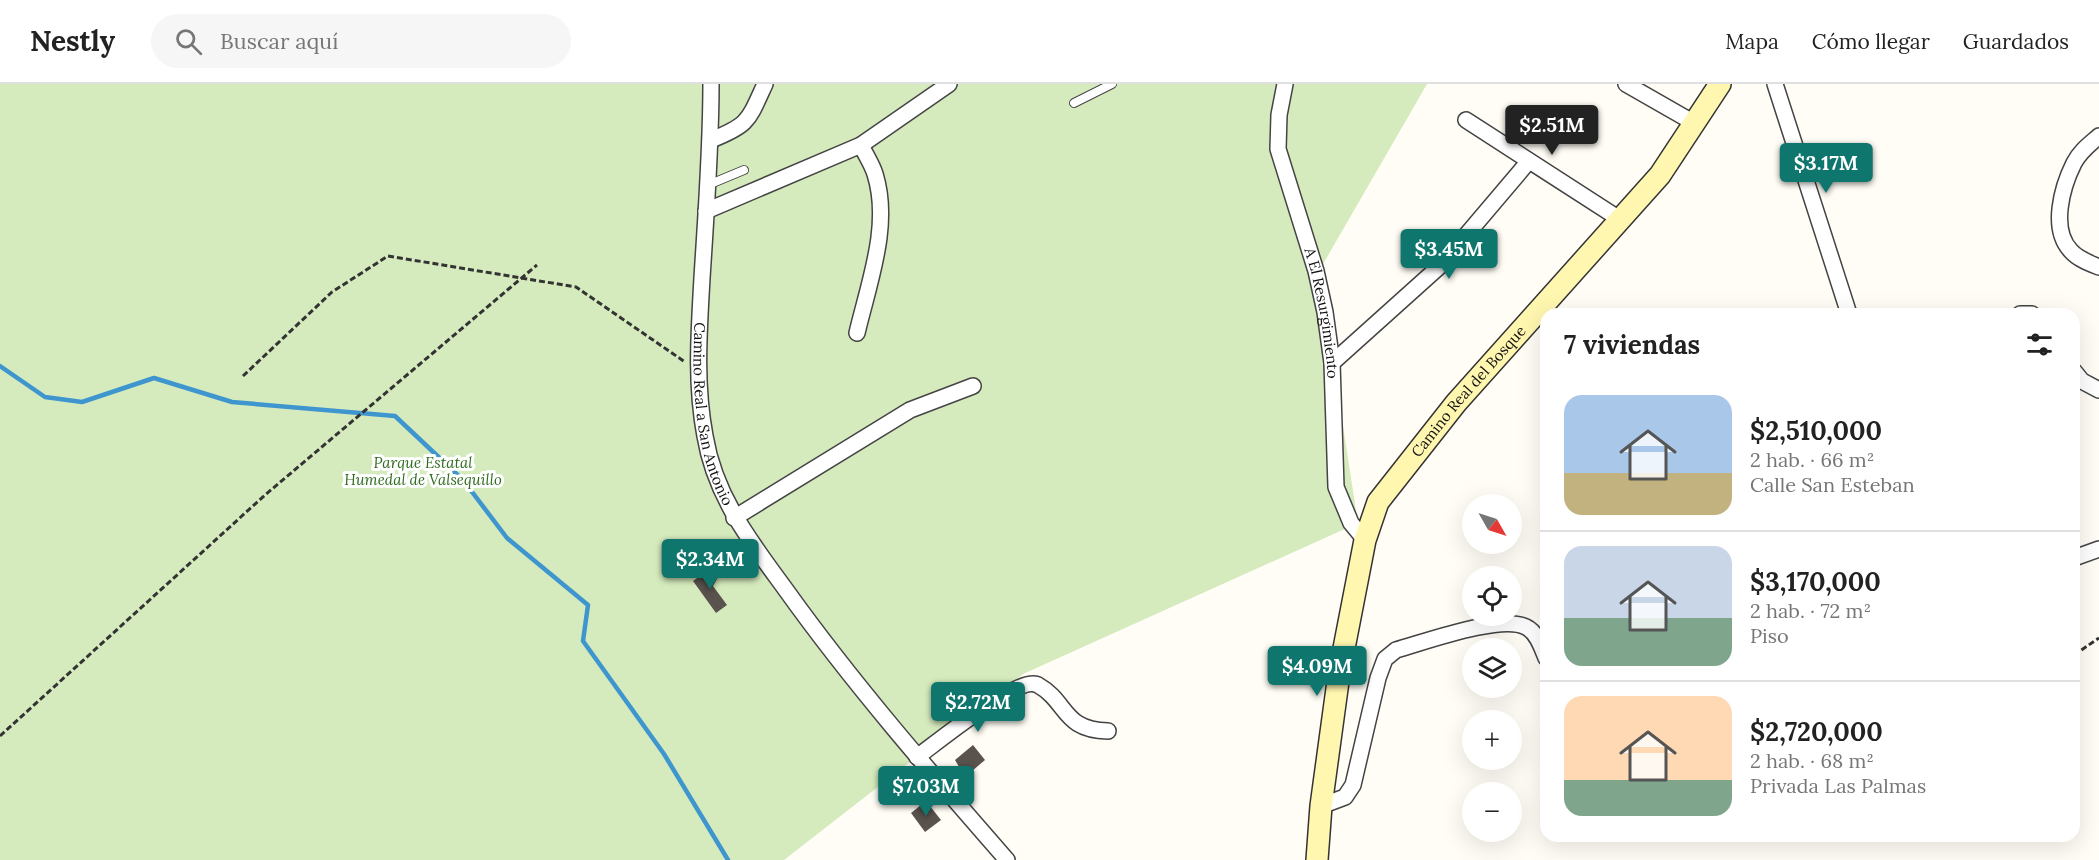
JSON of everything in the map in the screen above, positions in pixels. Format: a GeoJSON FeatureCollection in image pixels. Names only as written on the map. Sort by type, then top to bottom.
{"type":"FeatureCollection","features":[{"type":"Feature","properties":{"kind":"street","name":"Camino Real a San Antonio"},"geometry":{"type":"LineString","coordinates":[[711,84],[711,140],[697,370],[705,438],[714,473],[734,518],[812,627],[917,757],[1007,860]]}},
{"type":"Feature","properties":{"kind":"street"},"geometry":{"type":"LineString","coordinates":[[711,140],[740,129],[765,84]]}},
{"type":"Feature","properties":{"kind":"street"},"geometry":{"type":"LineString","coordinates":[[706,211],[861,145],[949,84]]}},
{"type":"Feature","properties":{"kind":"street","name":"A El Resurgimiento"},"geometry":{"type":"LineString","coordinates":[[1285,84],[1279,115],[1278,149],[1316,271],[1332,363],[1336,487],[1351,523],[1365,540]]}},
{"type":"Feature","properties":{"kind":"street"},"geometry":{"type":"LineString","coordinates":[[1626,84],[1696,124]]}},
{"type":"Feature","properties":{"kind":"street","name":"Camino Real del Bosque"},"geometry":{"type":"LineString","coordinates":[[1542,308],[1660,176],[1720,84]]}},
{"type":"Feature","properties":{"kind":"street"},"geometry":{"type":"LineString","coordinates":[[1774,84],[1847,308]]}},
{"type":"Feature","properties":{"kind":"street"},"geometry":{"type":"LineString","coordinates":[[1466,120],[1621,220]]}},
{"type":"Feature","properties":{"kind":"street"},"geometry":{"type":"LineString","coordinates":[[2099,136],[2083,150],[2074,163],[2062,198],[2060,222],[2063,239],[2072,252],[2099,267]]}},
{"type":"Feature","properties":{"kind":"street"},"geometry":{"type":"LineString","coordinates":[[857,333],[880,234],[881,216],[875,174],[861,145]]}},
{"type":"Feature","properties":{"kind":"street"},"geometry":{"type":"LineString","coordinates":[[1332,363],[1440,266],[1529,161]]}},
{"type":"Feature","properties":{"kind":"street","name":"Camino Real del Bosque"},"geometry":{"type":"LineString","coordinates":[[1365,540],[1378,502],[1408,461],[1456,403],[1540,310]]}},
{"type":"Feature","properties":{"kind":"street"},"geometry":{"type":"LineString","coordinates":[[2080,378],[2099,390]]}},
{"type":"Feature","properties":{"kind":"street"},"geometry":{"type":"LineString","coordinates":[[734,518],[910,410],[973,386]]}},
{"type":"Feature","properties":{"kind":"street"},"geometry":{"type":"LineString","coordinates":[[1317,860],[1321,807],[1340,674],[1365,540]]}},
{"type":"Feature","properties":{"kind":"street"},"geometry":{"type":"LineString","coordinates":[[2080,556],[2099,549]]}},
{"type":"Feature","properties":{"kind":"street"},"geometry":{"type":"LineString","coordinates":[[1321,807],[1345,797],[1353,785],[1378,678],[1385,659],[1396,650],[1501,622],[1527,627],[1535,635],[1540,645]]}},
{"type":"Feature","properties":{"kind":"street"},"geometry":{"type":"LineString","coordinates":[[917,757],[1008,692],[1028,684],[1038,686],[1078,725],[1093,731],[1108,731]]}},
{"type":"Feature","properties":{"kind":"lane"},"geometry":{"type":"LineString","coordinates":[[1074,103],[1112,84]]}},
{"type":"Feature","properties":{"kind":"lane"},"geometry":{"type":"LineString","coordinates":[[708,185],[744,170]]}},
{"type":"Feature","properties":{"kind":"path"},"geometry":{"type":"LineString","coordinates":[[243,376],[332,292],[388,256],[576,287],[697,370]]}},
{"type":"Feature","properties":{"kind":"path"},"geometry":{"type":"LineString","coordinates":[[0,736],[265,495],[537,265]]}},
{"type":"Feature","properties":{"kind":"path"},"geometry":{"type":"LineString","coordinates":[[2080,651],[2099,638]]}},
{"type":"Feature","properties":{"kind":"green space","name":"Parque Estatal Humedal de Valsequillo"},"geometry":{"type":"Polygon","coordinates":[[[0,84],[1427,84],[1319,271],[1358,523],[1023,674],[784,860],[0,860],[0,84]]]}},
{"type":"Feature","properties":{"kind":"building"},"geometry":{"type":"Polygon","coordinates":[[[711,568],[718,577],[713,586],[727,605],[716,613],[693,581],[711,568]]]}},
{"type":"Feature","properties":{"kind":"building"},"geometry":{"type":"Polygon","coordinates":[[[973,745],[985,760],[965,777],[955,760],[973,745]]]}},
{"type":"Feature","properties":{"kind":"building"},"geometry":{"type":"Polygon","coordinates":[[[926,801],[941,820],[925,832],[911,813],[926,801]]]}},
{"type":"Feature","properties":{"kind":"waterway"},"geometry":{"type":"LineString","coordinates":[[0,366],[45,397],[82,402],[154,378],[232,402],[395,416],[463,480],[507,538],[588,605],[583,641],[664,754],[728,860]]}}]}
